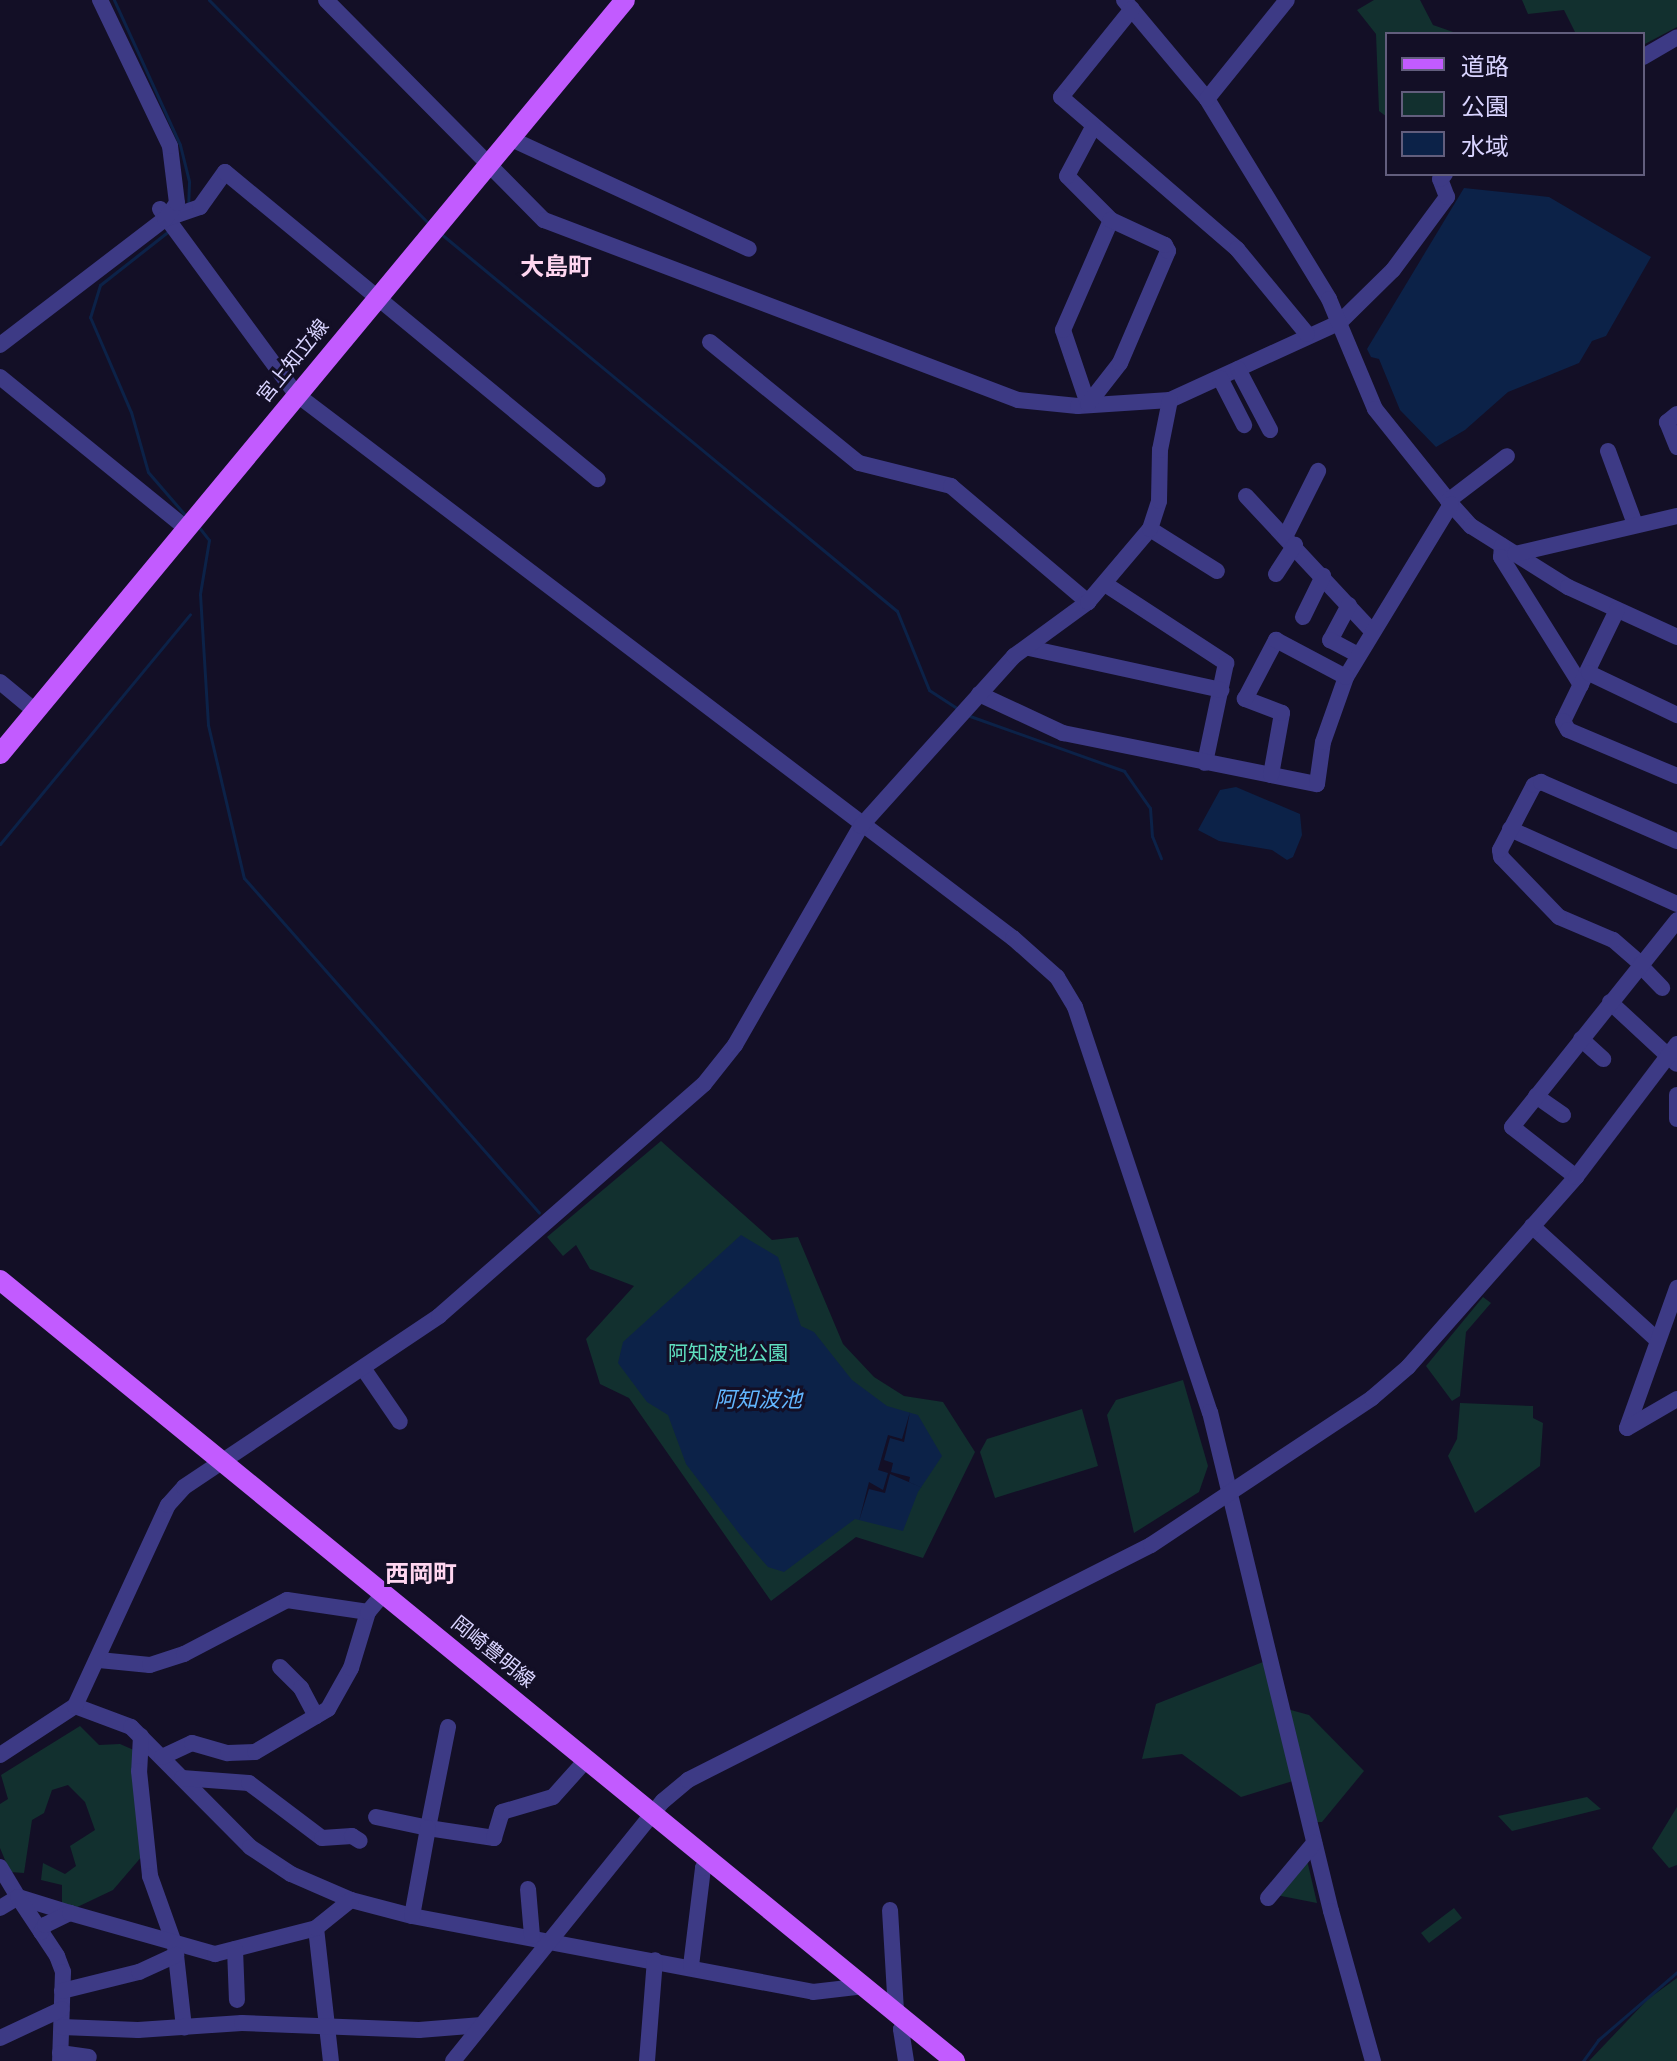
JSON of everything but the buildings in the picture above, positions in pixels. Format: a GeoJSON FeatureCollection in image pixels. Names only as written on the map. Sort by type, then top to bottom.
{"type":"FeatureCollection","features":[{"type":"Feature","properties":{"kind":"main road","name":"宮上知立線"},"geometry":{"type":"LineString","coordinates":[[0,754],[188,530],[485,165],[625,0]]}},
{"type":"Feature","properties":{"kind":"main road","name":"岡崎豊明線"},"geometry":{"type":"LineString","coordinates":[[0,1280],[955,2061]]}},
{"type":"Feature","properties":{"kind":"street"},"geometry":{"type":"LineString","coordinates":[[100,0],[170,146],[178,197],[173,218],[296,394],[861,826],[1013,938],[1057,977],[1075,1007],[1232,1490],[1314,1843],[1373,2061]]}},
{"type":"Feature","properties":{"kind":"street"},"geometry":{"type":"LineString","coordinates":[[326,0],[485,165],[544,220],[1018,400],[1147,406],[1170,400],[1307,334],[1340,322],[1393,270],[1447,197],[1440,179],[1443,176]]}},
{"type":"Feature","properties":{"kind":"street"},"geometry":{"type":"LineString","coordinates":[[1207,99],[1287,0]]}},
{"type":"Feature","properties":{"kind":"street"},"geometry":{"type":"LineString","coordinates":[[1307,334],[1237,249],[1093,127],[1062,93],[1128,4],[1207,99],[1340,322],[1375,409],[1450,503],[1471,526],[1509,550],[1617,610],[1677,637]]}},
{"type":"Feature","properties":{"kind":"street"},"geometry":{"type":"LineString","coordinates":[[1645,56],[1677,37]]}},
{"type":"Feature","properties":{"kind":"street"},"geometry":{"type":"LineString","coordinates":[[1088,404],[1120,363],[1168,251],[1165,245],[1111,220],[1067,176],[1093,127]]}},
{"type":"Feature","properties":{"kind":"street"},"geometry":{"type":"LineString","coordinates":[[509,138],[749,249]]}},
{"type":"Feature","properties":{"kind":"street"},"geometry":{"type":"LineString","coordinates":[[0,345],[173,218],[225,172],[598,479]]}},
{"type":"Feature","properties":{"kind":"street"},"geometry":{"type":"LineString","coordinates":[[1088,404],[1063,330],[1111,220]]}},
{"type":"Feature","properties":{"kind":"street"},"geometry":{"type":"LineString","coordinates":[[710,342],[859,463],[951,486],[1088,602]]}},
{"type":"Feature","properties":{"kind":"street"},"geometry":{"type":"LineString","coordinates":[[1238,369],[1270,430]]}},
{"type":"Feature","properties":{"kind":"street"},"geometry":{"type":"LineString","coordinates":[[0,377],[188,530]]}},
{"type":"Feature","properties":{"kind":"street"},"geometry":{"type":"LineString","coordinates":[[1220,378],[1244,425]]}},
{"type":"Feature","properties":{"kind":"street"},"geometry":{"type":"LineString","coordinates":[[0,1755],[75,1706],[99,1660],[168,1505],[184,1487],[223,1464],[439,1316],[704,1084],[750,1020],[861,826],[979,694],[1029,648],[1088,602],[1150,529],[1159,501],[1160,450],[1170,400]]}},
{"type":"Feature","properties":{"kind":"street"},"geometry":{"type":"LineString","coordinates":[[1677,414],[1667,422],[1677,447]]}},
{"type":"Feature","properties":{"kind":"street"},"geometry":{"type":"LineString","coordinates":[[1608,451],[1635,524]]}},
{"type":"Feature","properties":{"kind":"street"},"geometry":{"type":"LineString","coordinates":[[979,694],[1052,730],[1317,784],[1323,742],[1346,677],[1371,630],[1388,612],[1450,503],[1507,456]]}},
{"type":"Feature","properties":{"kind":"street"},"geometry":{"type":"LineString","coordinates":[[1276,574],[1318,471]]}},
{"type":"Feature","properties":{"kind":"street"},"geometry":{"type":"LineString","coordinates":[[1246,496],[1371,630]]}},
{"type":"Feature","properties":{"kind":"street"},"geometry":{"type":"LineString","coordinates":[[1677,516],[1509,550],[1501,557],[1585,679],[1677,715]]}},
{"type":"Feature","properties":{"kind":"street"},"geometry":{"type":"LineString","coordinates":[[1150,529],[1217,571]]}},
{"type":"Feature","properties":{"kind":"street"},"geometry":{"type":"LineString","coordinates":[[1303,617],[1323,576]]}},
{"type":"Feature","properties":{"kind":"street"},"geometry":{"type":"LineString","coordinates":[[1105,584],[1226,663],[1205,763]]}},
{"type":"Feature","properties":{"kind":"street"},"geometry":{"type":"LineString","coordinates":[[1349,605],[1330,640],[1358,655]]}},
{"type":"Feature","properties":{"kind":"street"},"geometry":{"type":"LineString","coordinates":[[1617,610],[1563,721],[1568,730],[1677,776]]}},
{"type":"Feature","properties":{"kind":"street"},"geometry":{"type":"LineString","coordinates":[[1271,775],[1282,713],[1278,707],[1245,699],[1276,640],[1346,677]]}},
{"type":"Feature","properties":{"kind":"street"},"geometry":{"type":"LineString","coordinates":[[1029,648],[1221,690]]}},
{"type":"Feature","properties":{"kind":"street"},"geometry":{"type":"LineString","coordinates":[[0,682],[34,710]]}},
{"type":"Feature","properties":{"kind":"street"},"geometry":{"type":"LineString","coordinates":[[1662,988],[1613,940],[1559,917],[1499,854],[1510,829],[1541,782],[1677,841]]}},
{"type":"Feature","properties":{"kind":"street"},"geometry":{"type":"LineString","coordinates":[[1510,829],[1677,904]]}},
{"type":"Feature","properties":{"kind":"street"},"geometry":{"type":"LineString","coordinates":[[1576,1177],[1512,1127],[1677,920]]}},
{"type":"Feature","properties":{"kind":"street"},"geometry":{"type":"LineString","coordinates":[[453,2061],[653,1814],[688,1780],[1151,1545],[1372,1398],[1408,1367],[1576,1177],[1673,1055],[1610,1002]]}},
{"type":"Feature","properties":{"kind":"street"},"geometry":{"type":"LineString","coordinates":[[1581,1039],[1603,1059]]}},
{"type":"Feature","properties":{"kind":"street"},"geometry":{"type":"LineString","coordinates":[[1677,1095],[1677,1119]]}},
{"type":"Feature","properties":{"kind":"street"},"geometry":{"type":"LineString","coordinates":[[1536,1096],[1563,1115]]}},
{"type":"Feature","properties":{"kind":"street"},"geometry":{"type":"LineString","coordinates":[[1532,1226],[1655,1338]]}},
{"type":"Feature","properties":{"kind":"street"},"geometry":{"type":"LineString","coordinates":[[1677,1288],[1655,1338],[1627,1428],[1677,1399]]}},
{"type":"Feature","properties":{"kind":"street"},"geometry":{"type":"LineString","coordinates":[[363,1368],[400,1422]]}},
{"type":"Feature","properties":{"kind":"street"},"geometry":{"type":"LineString","coordinates":[[162,1757],[192,1743],[228,1753],[255,1752],[334,1703],[368,1612],[383,1594]]}},
{"type":"Feature","properties":{"kind":"street"},"geometry":{"type":"LineString","coordinates":[[99,1660],[150,1665],[184,1654],[287,1600],[368,1612]]}},
{"type":"Feature","properties":{"kind":"street"},"geometry":{"type":"LineString","coordinates":[[280,1667],[301,1688],[316,1716]]}},
{"type":"Feature","properties":{"kind":"street"},"geometry":{"type":"LineString","coordinates":[[75,1706],[121,1719],[250,1847],[291,1874],[351,1900],[412,1916],[691,1966],[813,1992],[865,1986]]}},
{"type":"Feature","properties":{"kind":"street"},"geometry":{"type":"LineString","coordinates":[[412,1916],[448,1727]]}},
{"type":"Feature","properties":{"kind":"street"},"geometry":{"type":"LineString","coordinates":[[141,1736],[139,1771],[150,1876],[175,1951],[184,2028]]}},
{"type":"Feature","properties":{"kind":"street"},"geometry":{"type":"LineString","coordinates":[[376,1817],[494,1838],[502,1812],[553,1797],[587,1759]]}},
{"type":"Feature","properties":{"kind":"street"},"geometry":{"type":"LineString","coordinates":[[182,1778],[249,1783],[322,1838],[352,1836],[360,1841]]}},
{"type":"Feature","properties":{"kind":"street"},"geometry":{"type":"LineString","coordinates":[[1268,1898],[1314,1843]]}},
{"type":"Feature","properties":{"kind":"street"},"geometry":{"type":"LineString","coordinates":[[691,1966],[703,1868],[710,1859]]}},
{"type":"Feature","properties":{"kind":"street"},"geometry":{"type":"LineString","coordinates":[[0,1867],[60,1964],[60,2057],[89,2057]]}},
{"type":"Feature","properties":{"kind":"street"},"geometry":{"type":"LineString","coordinates":[[528,1889],[532,1936]]}},
{"type":"Feature","properties":{"kind":"street"},"geometry":{"type":"LineString","coordinates":[[0,1908],[18,1897],[175,1951],[215,1954],[316,1928],[351,1900]]}},
{"type":"Feature","properties":{"kind":"street"},"geometry":{"type":"LineString","coordinates":[[890,1910],[906,2061]]}},
{"type":"Feature","properties":{"kind":"street"},"geometry":{"type":"LineString","coordinates":[[41,1932],[45,1925],[70,1913]]}},
{"type":"Feature","properties":{"kind":"street"},"geometry":{"type":"LineString","coordinates":[[316,1928],[331,2061]]}},
{"type":"Feature","properties":{"kind":"street"},"geometry":{"type":"LineString","coordinates":[[235,1949],[237,2000]]}},
{"type":"Feature","properties":{"kind":"street"},"geometry":{"type":"LineString","coordinates":[[62,1991],[139,1972],[175,1951]]}},
{"type":"Feature","properties":{"kind":"street"},"geometry":{"type":"LineString","coordinates":[[647,2061],[655,1960]]}},
{"type":"Feature","properties":{"kind":"street"},"geometry":{"type":"LineString","coordinates":[[0,2038],[62,2009]]}},
{"type":"Feature","properties":{"kind":"street"},"geometry":{"type":"LineString","coordinates":[[62,2027],[184,2028],[242,2023],[419,2030],[482,2025]]}},
{"type":"Feature","properties":{"kind":"green space"},"geometry":{"type":"Polygon","coordinates":[[[1374,0],[1420,0],[1433,25],[1453,32],[1385,32],[1385,116],[1379,111],[1376,34],[1357,10],[1374,0]]]}},
{"type":"Feature","properties":{"kind":"green space"},"geometry":{"type":"Polygon","coordinates":[[[1522,0],[1677,0],[1677,27],[1645,44],[1645,32],[1575,32],[1564,10],[1528,14],[1522,0]]]}},
{"type":"Feature","properties":{"kind":"green space","name":"阿知波池公園"},"geometry":{"type":"Polygon","coordinates":[[[661,1141],[772,1240],[798,1237],[843,1344],[874,1377],[904,1396],[943,1402],[975,1452],[923,1558],[856,1537],[771,1601],[629,1398],[600,1384],[586,1339],[634,1286],[590,1269],[576,1245],[563,1256],[547,1237],[661,1141]]]}},
{"type":"Feature","properties":{"kind":"green space"},"geometry":{"type":"Polygon","coordinates":[[[1483,1297],[1491,1303],[1466,1332],[1460,1396],[1452,1401],[1426,1366],[1483,1297]]]}},
{"type":"Feature","properties":{"kind":"green space"},"geometry":{"type":"Polygon","coordinates":[[[1183,1380],[1208,1466],[1199,1492],[1134,1533],[1107,1415],[1116,1400],[1183,1380]]]}},
{"type":"Feature","properties":{"kind":"green space"},"geometry":{"type":"Polygon","coordinates":[[[1460,1403],[1533,1406],[1533,1418],[1543,1423],[1540,1466],[1475,1513],[1448,1456],[1457,1439],[1460,1403]]]}},
{"type":"Feature","properties":{"kind":"green space"},"geometry":{"type":"Polygon","coordinates":[[[1082,1409],[1098,1466],[995,1498],[980,1452],[987,1439],[1082,1409]]]}},
{"type":"Feature","properties":{"kind":"green space"},"geometry":{"type":"Polygon","coordinates":[[[1263,1662],[1293,1781],[1241,1797],[1182,1754],[1142,1759],[1156,1704],[1263,1662]]]}},
{"type":"Feature","properties":{"kind":"green space"},"geometry":{"type":"Polygon","coordinates":[[[1287,1709],[1309,1715],[1364,1771],[1322,1822],[1316,1822],[1287,1709]]]}},
{"type":"Feature","properties":{"kind":"green space"},"geometry":{"type":"Polygon","coordinates":[[[80,1726],[99,1745],[120,1744],[136,1751],[143,1855],[113,1890],[71,1910],[62,1907],[62,1885],[41,1880],[43,1863],[65,1874],[76,1866],[70,1846],[95,1830],[85,1802],[68,1785],[52,1790],[44,1813],[32,1820],[24,1873],[10,1872],[0,1848],[0,1804],[8,1799],[1,1775],[80,1726]]]}},
{"type":"Feature","properties":{"kind":"green space"},"geometry":{"type":"Polygon","coordinates":[[[1587,1797],[1601,1809],[1512,1831],[1498,1816],[1587,1797]]]}},
{"type":"Feature","properties":{"kind":"green space"},"geometry":{"type":"Polygon","coordinates":[[[1677,1807],[1677,1865],[1669,1868],[1652,1848],[1677,1807]]]}},
{"type":"Feature","properties":{"kind":"green space"},"geometry":{"type":"Polygon","coordinates":[[[1307,1860],[1317,1903],[1276,1895],[1307,1860]]]}},
{"type":"Feature","properties":{"kind":"green space"},"geometry":{"type":"Polygon","coordinates":[[[1454,1908],[1462,1918],[1429,1943],[1421,1933],[1454,1908]]]}},
{"type":"Feature","properties":{"kind":"green space"},"geometry":{"type":"Polygon","coordinates":[[[1677,1978],[1677,2061],[1589,2061],[1648,1999],[1677,1978]]]}},
{"type":"Feature","properties":{"kind":"water"},"geometry":{"type":"Polygon","coordinates":[[[1464,188],[1549,197],[1651,257],[1606,336],[1592,341],[1579,363],[1508,392],[1465,430],[1436,447],[1400,410],[1379,359],[1371,357],[1367,349],[1464,188]]]}},
{"type":"Feature","properties":{"kind":"water"},"geometry":{"type":"Polygon","coordinates":[[[1236,787],[1300,814],[1302,835],[1293,857],[1287,860],[1272,850],[1219,841],[1198,830],[1220,790],[1236,787]]]}},
{"type":"Feature","properties":{"kind":"water","name":"阿知波池"},"geometry":{"type":"Polygon","coordinates":[[[741,1235],[778,1257],[801,1326],[814,1332],[852,1380],[887,1406],[918,1415],[942,1456],[918,1492],[903,1531],[855,1519],[784,1572],[768,1567],[741,1536],[686,1464],[668,1415],[647,1402],[618,1363],[623,1342],[741,1235]]]}},
{"type":"Feature","properties":{"kind":"pier"},"geometry":{"type":"Polygon","coordinates":[[[910,1412],[904,1442],[890,1438],[884,1460],[893,1463],[891,1472],[910,1477],[909,1482],[925,1489],[890,1474],[885,1493],[869,1489],[859,1521],[869,1482],[883,1490],[888,1473],[878,1470],[888,1435],[902,1439],[910,1412]]]}},
{"type":"Feature","properties":{"kind":"waterway"},"geometry":{"type":"LineString","coordinates":[[114,0],[180,145],[189,182],[188,205]]}},
{"type":"Feature","properties":{"kind":"waterway"},"geometry":{"type":"LineString","coordinates":[[209,0],[428,223]]}},
{"type":"Feature","properties":{"kind":"waterway"},"geometry":{"type":"LineString","coordinates":[[170,230],[100,285],[90,317],[131,412],[148,472],[186,516]]}},
{"type":"Feature","properties":{"kind":"waterway"},"geometry":{"type":"LineString","coordinates":[[440,233],[897,611],[929,690],[957,708]]}},
{"type":"Feature","properties":{"kind":"waterway"},"geometry":{"type":"LineString","coordinates":[[198,526],[209,540],[200,594],[208,725],[244,878],[539,1213]]}},
{"type":"Feature","properties":{"kind":"waterway"},"geometry":{"type":"LineString","coordinates":[[0,844],[190,614]]}},
{"type":"Feature","properties":{"kind":"waterway"},"geometry":{"type":"LineString","coordinates":[[967,715],[1124,771],[1150,808],[1152,836],[1161,858]]}},
{"type":"Feature","properties":{"kind":"waterway"},"geometry":{"type":"LineString","coordinates":[[1583,2061],[1598,2040],[1677,1972]]}},
{"type":"Feature","properties":{"kind":"district","name":"大島町"},"geometry":{"type":"Point","coordinates":[556,267]}},
{"type":"Feature","properties":{"kind":"district","name":"西岡町"},"geometry":{"type":"Point","coordinates":[421,1574]}}]}
